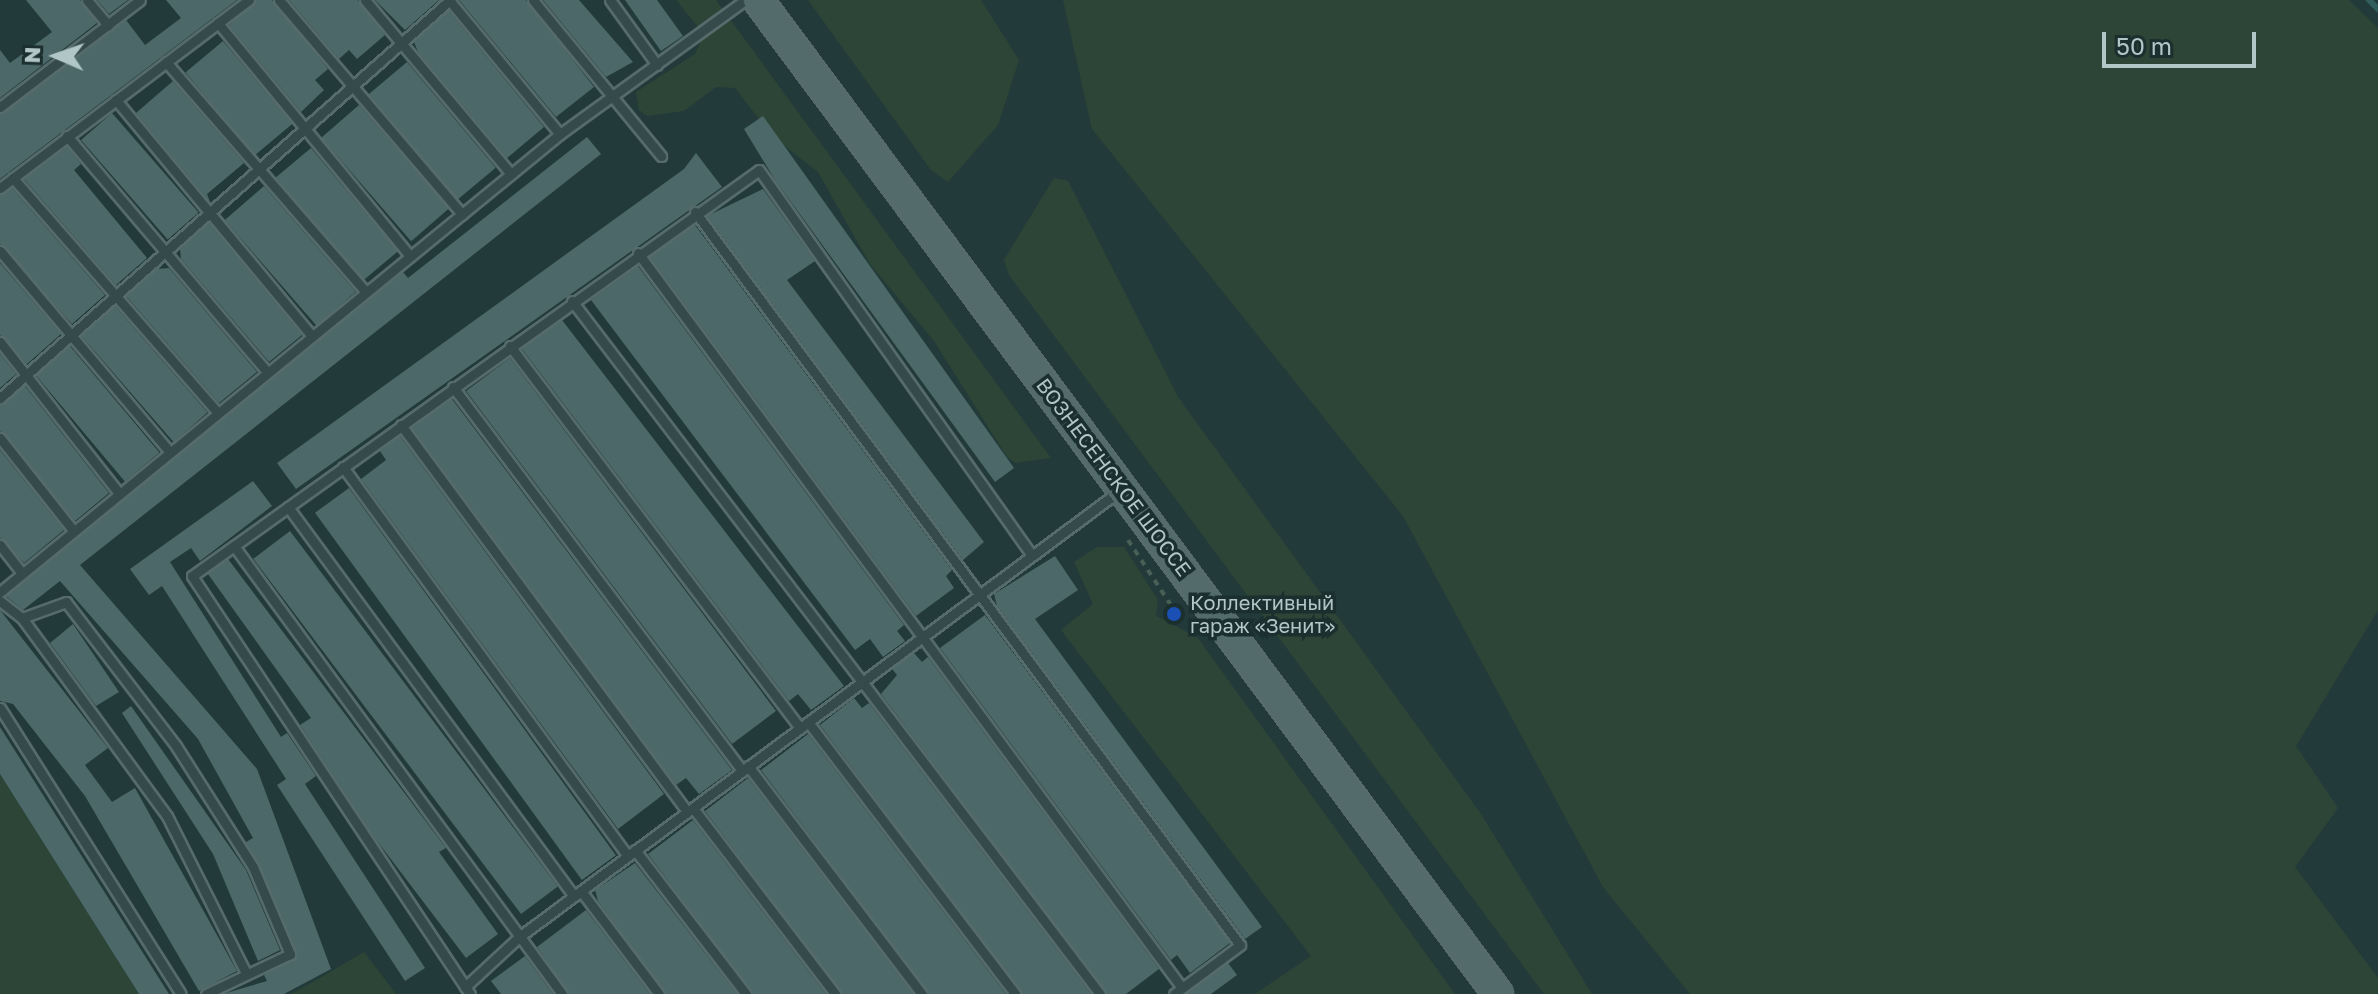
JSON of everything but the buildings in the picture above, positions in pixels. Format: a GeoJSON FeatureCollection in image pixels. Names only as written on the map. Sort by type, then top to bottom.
{"type":"FeatureCollection","features":[{"type":"Feature","properties":{"kind":"main road","name":"ВОЗНЕСЕНСКОЕ ШОССЕ"},"geometry":{"type":"LineString","coordinates":[[758,0],[1498,994]]}},
{"type":"Feature","properties":{"kind":"lane"},"geometry":{"type":"LineString","coordinates":[[87,0],[108,25]]}},
{"type":"Feature","properties":{"kind":"lane"},"geometry":{"type":"LineString","coordinates":[[0,107],[140,0]]}},
{"type":"Feature","properties":{"kind":"lane"},"geometry":{"type":"LineString","coordinates":[[0,188],[249,0]]}},
{"type":"Feature","properties":{"kind":"lane"},"geometry":{"type":"LineString","coordinates":[[279,0],[355,85],[462,214]]}},
{"type":"Feature","properties":{"kind":"lane"},"geometry":{"type":"LineString","coordinates":[[365,0],[511,174]]}},
{"type":"Feature","properties":{"kind":"lane"},"geometry":{"type":"LineString","coordinates":[[0,398],[449,0],[560,134]]}},
{"type":"Feature","properties":{"kind":"lane"},"geometry":{"type":"LineString","coordinates":[[533,0],[661,156]]}},
{"type":"Feature","properties":{"kind":"lane"},"geometry":{"type":"LineString","coordinates":[[610,0],[657,65]]}},
{"type":"Feature","properties":{"kind":"lane"},"geometry":{"type":"LineString","coordinates":[[0,592],[560,134],[745,0]]}},
{"type":"Feature","properties":{"kind":"lane"},"geometry":{"type":"LineString","coordinates":[[218,23],[307,127],[410,256]]}},
{"type":"Feature","properties":{"kind":"lane"},"geometry":{"type":"LineString","coordinates":[[166,62],[366,292]]}},
{"type":"Feature","properties":{"kind":"lane"},"geometry":{"type":"LineString","coordinates":[[116,100],[312,336]]}},
{"type":"Feature","properties":{"kind":"lane"},"geometry":{"type":"LineString","coordinates":[[67,136],[267,372]]}},
{"type":"Feature","properties":{"kind":"lane"},"geometry":{"type":"LineString","coordinates":[[1032,555],[759,170],[695,212],[192,576],[467,991],[519,937],[1122,489]]}},
{"type":"Feature","properties":{"kind":"lane"},"geometry":{"type":"LineString","coordinates":[[13,178],[218,413]]}},
{"type":"Feature","properties":{"kind":"lane"},"geometry":{"type":"LineString","coordinates":[[638,253],[1178,991],[1240,945],[976,596],[695,212]]}},
{"type":"Feature","properties":{"kind":"lane"},"geometry":{"type":"LineString","coordinates":[[0,251],[170,452]]}},
{"type":"Feature","properties":{"kind":"lane"},"geometry":{"type":"LineString","coordinates":[[572,301],[860,683],[1100,994]]}},
{"type":"Feature","properties":{"kind":"lane"},"geometry":{"type":"LineString","coordinates":[[0,342],[119,493]]}},
{"type":"Feature","properties":{"kind":"lane"},"geometry":{"type":"LineString","coordinates":[[510,346],[1015,994]]}},
{"type":"Feature","properties":{"kind":"lane"},"geometry":{"type":"LineString","coordinates":[[453,387],[745,769],[922,994]]}},
{"type":"Feature","properties":{"kind":"lane"},"geometry":{"type":"LineString","coordinates":[[401,425],[690,810],[835,994]]}},
{"type":"Feature","properties":{"kind":"lane"},"geometry":{"type":"LineString","coordinates":[[0,438],[73,530]]}},
{"type":"Feature","properties":{"kind":"lane"},"geometry":{"type":"LineString","coordinates":[[343,467],[632,853],[746,994]]}},
{"type":"Feature","properties":{"kind":"lane"},"geometry":{"type":"LineString","coordinates":[[288,507],[578,893],[659,994]]}},
{"type":"Feature","properties":{"kind":"lane"},"geometry":{"type":"LineString","coordinates":[[0,545],[21,572]]}},
{"type":"Feature","properties":{"kind":"lane"},"geometry":{"type":"LineString","coordinates":[[234,546],[562,994]]}},
{"type":"Feature","properties":{"kind":"lane"},"geometry":{"type":"LineString","coordinates":[[0,601],[22,618],[167,816],[246,973]]}},
{"type":"Feature","properties":{"kind":"lane"},"geometry":{"type":"LineString","coordinates":[[22,618],[66,602],[222,814],[290,954],[206,994]]}},
{"type":"Feature","properties":{"kind":"lane"},"geometry":{"type":"LineString","coordinates":[[0,708],[181,994]]}},
{"type":"Feature","properties":{"kind":"green space"},"geometry":{"type":"Polygon","coordinates":[[[676,0],[716,0],[1051,458],[1015,463],[1007,457],[934,341],[870,264],[818,172],[772,136],[735,88],[716,87],[684,111],[647,116],[639,110],[636,92],[695,54],[704,34],[676,0]]]}},
{"type":"Feature","properties":{"kind":"green space"},"geometry":{"type":"Polygon","coordinates":[[[808,0],[981,0],[1019,60],[998,125],[948,182],[931,170],[808,0]]]}},
{"type":"Feature","properties":{"kind":"green space"},"geometry":{"type":"Polygon","coordinates":[[[1063,0],[2349,0],[2378,28],[2378,610],[2296,746],[2338,808],[2295,867],[2378,978],[2378,994],[1690,994],[1603,887],[1403,516],[1092,129],[1063,0]]]}},
{"type":"Feature","properties":{"kind":"green space"},"geometry":{"type":"Polygon","coordinates":[[[1054,178],[1068,181],[1178,397],[1481,814],[1592,994],[1544,994],[1009,275],[1004,260],[1054,178]]]}},
{"type":"Feature","properties":{"kind":"green space"},"geometry":{"type":"Polygon","coordinates":[[[1097,547],[1124,547],[1158,600],[1156,616],[1197,637],[1455,994],[1255,994],[1311,956],[1061,630],[1093,604],[1074,562],[1097,547]]]}},
{"type":"Feature","properties":{"kind":"green space"},"geometry":{"type":"Polygon","coordinates":[[[0,774],[139,994],[0,994],[0,774]]]}},
{"type":"Feature","properties":{"kind":"green space"},"geometry":{"type":"Polygon","coordinates":[[[364,952],[396,994],[291,994],[315,981],[364,952]]]}},
{"type":"Feature","properties":{"kind":"waterway"},"geometry":{"type":"LineString","coordinates":[[2369,0],[2378,9]]}},
{"type":"Feature","properties":{"kind":"place","name":"Коллективный гараж «Зенит»"},"geometry":{"type":"Point","coordinates":[1174,614]}}]}
